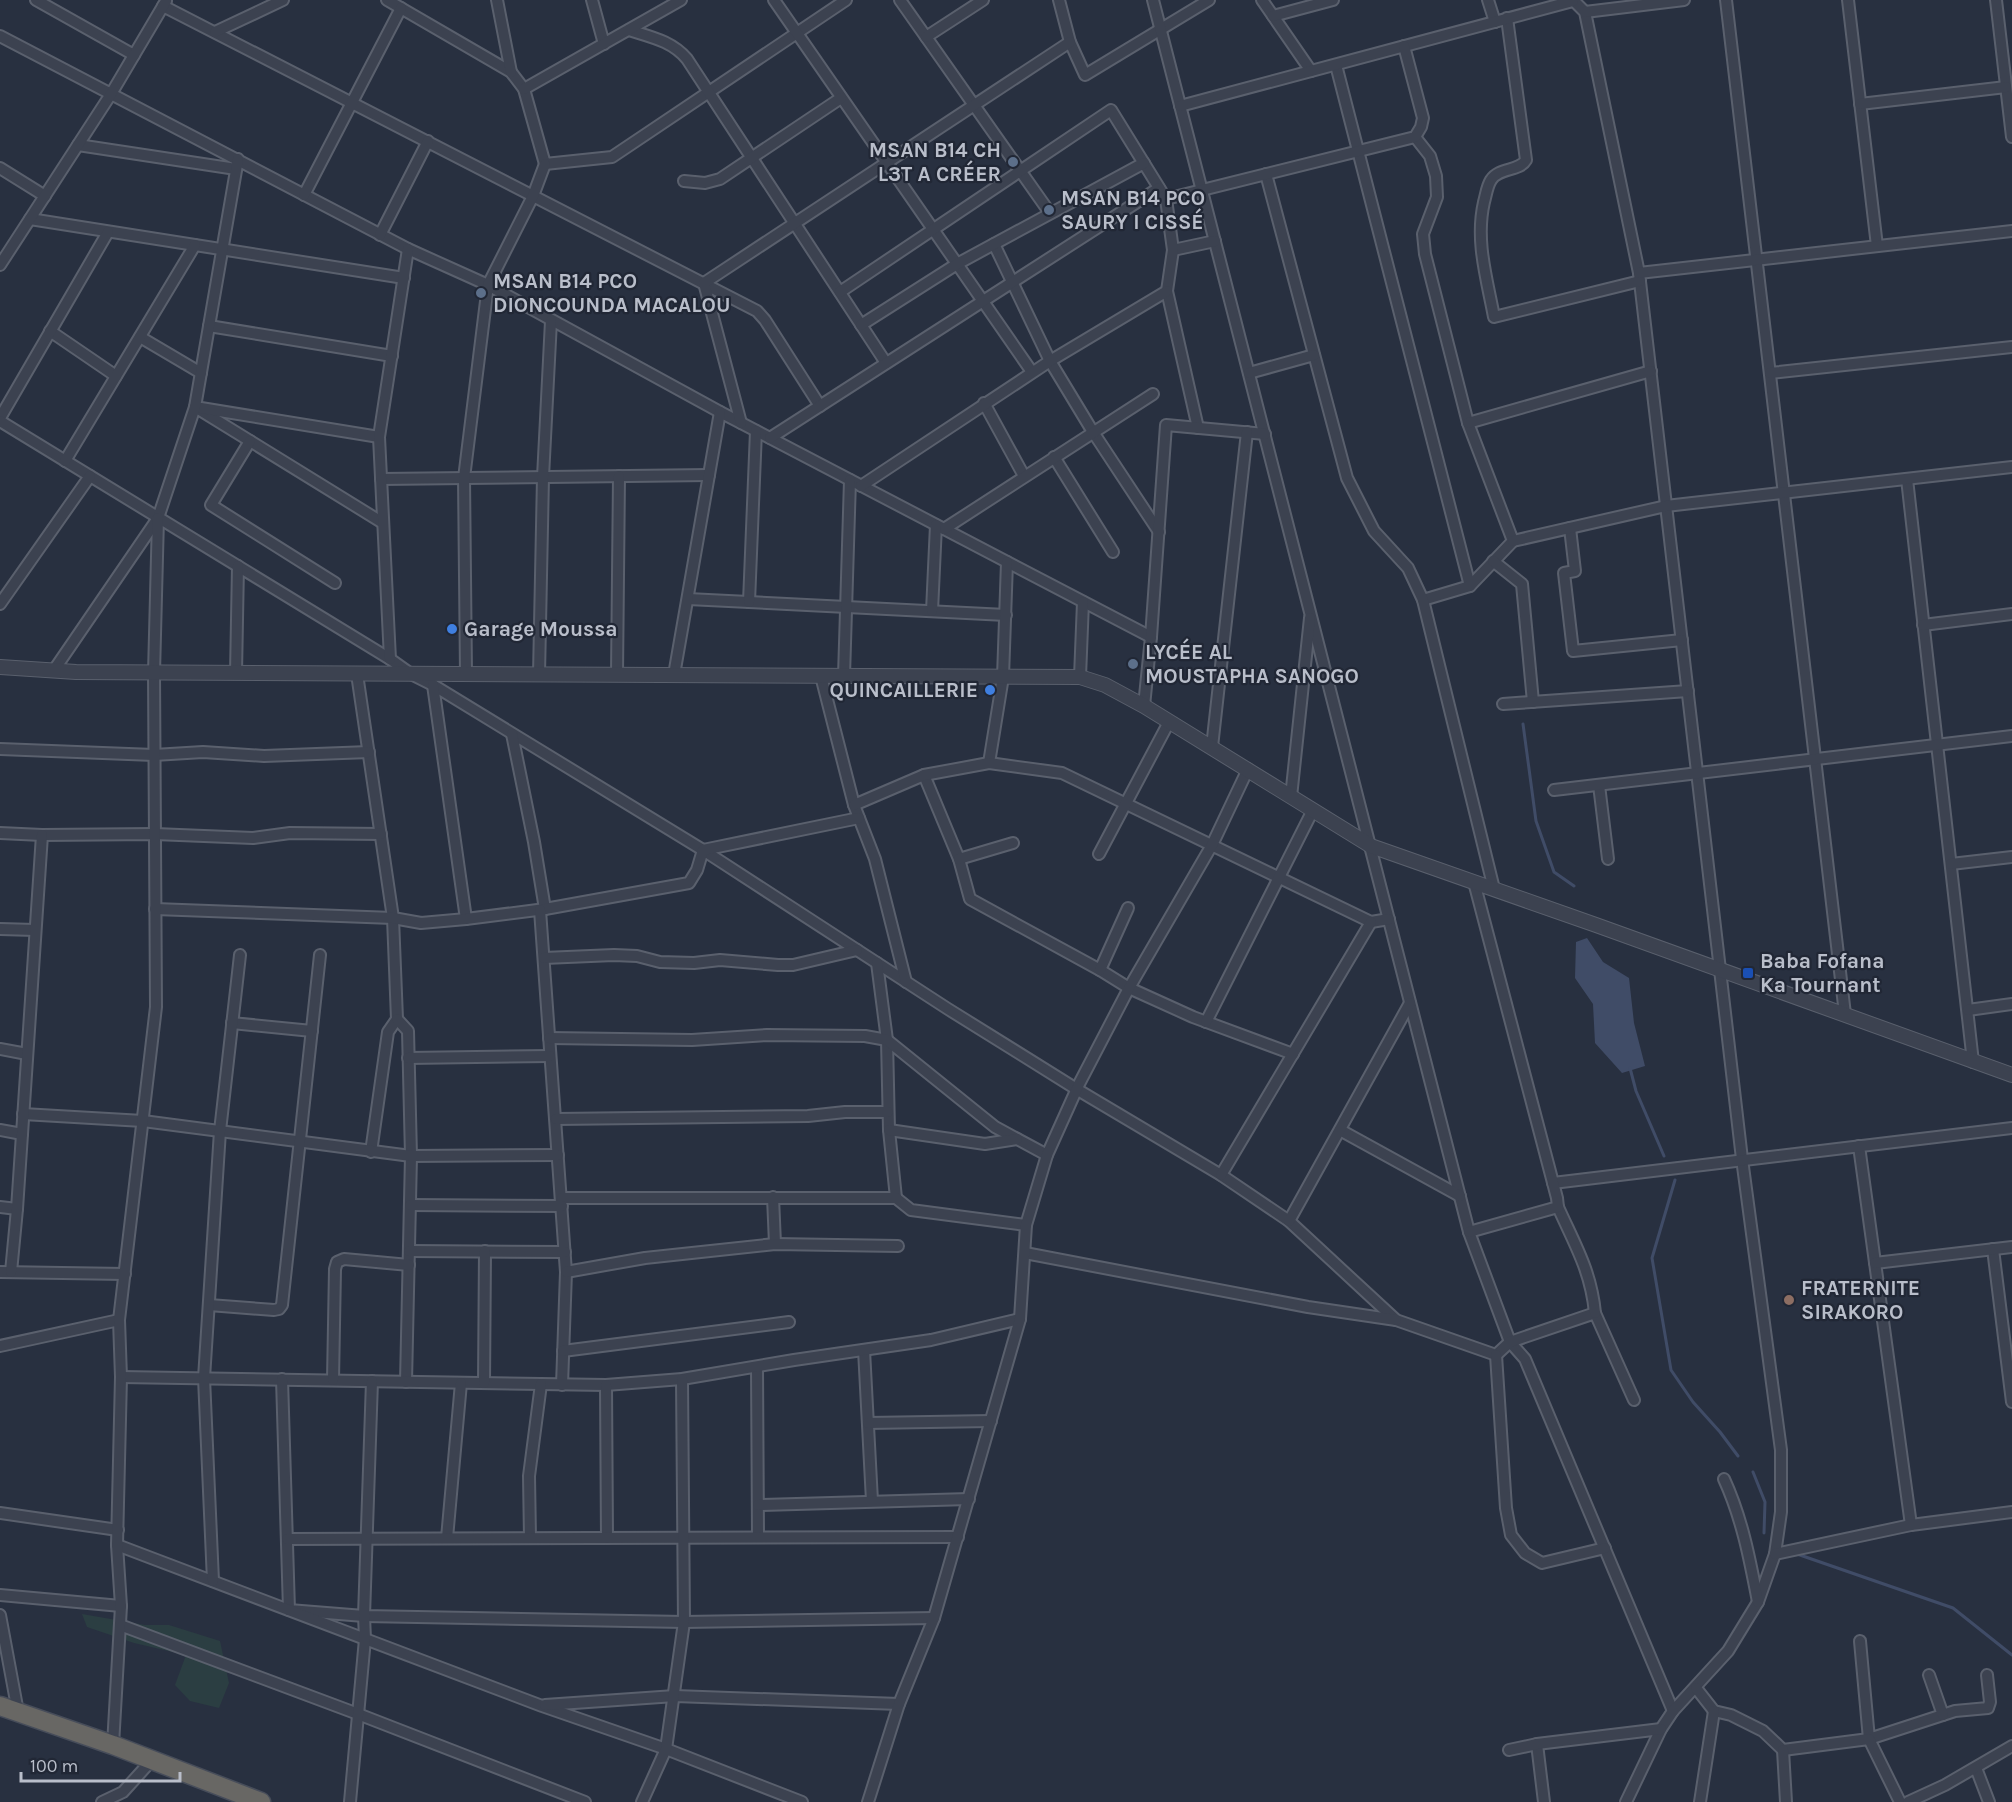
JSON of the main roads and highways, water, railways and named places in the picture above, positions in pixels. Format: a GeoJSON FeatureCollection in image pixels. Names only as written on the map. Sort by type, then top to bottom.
{"type":"FeatureCollection","features":[{"type":"Feature","properties":{"kind":"highway"},"geometry":{"type":"LineString","coordinates":[[0,1706],[113,1745],[261,1802]]}},
{"type":"Feature","properties":{"kind":"water"},"geometry":{"type":"Polygon","coordinates":[[[1587,938],[1603,962],[1629,978],[1634,1023],[1645,1066],[1622,1073],[1595,1043],[1593,1004],[1575,978],[1576,942],[1587,938]]]}},
{"type":"Feature","properties":{"kind":"waterway"},"geometry":{"type":"LineString","coordinates":[[1523,724],[1536,821],[1554,872],[1574,886]]}},
{"type":"Feature","properties":{"kind":"waterway"},"geometry":{"type":"LineString","coordinates":[[1630,1068],[1636,1091],[1664,1156]]}},
{"type":"Feature","properties":{"kind":"waterway"},"geometry":{"type":"LineString","coordinates":[[1675,1180],[1652,1258],[1671,1370],[1693,1402],[1738,1456]]}},
{"type":"Feature","properties":{"kind":"waterway"},"geometry":{"type":"LineString","coordinates":[[1753,1472],[1765,1502],[1764,1533]]}},
{"type":"Feature","properties":{"kind":"waterway"},"geometry":{"type":"LineString","coordinates":[[1797,1554],[1953,1608],[2012,1655]]}},
{"type":"Feature","properties":{"kind":"place","name":"MSAN B14 CH L3T A CRÉER"},"geometry":{"type":"Point","coordinates":[1013,162]}},
{"type":"Feature","properties":{"kind":"place","name":"MSAN B14 PCO SAURY I CISSÉ"},"geometry":{"type":"Point","coordinates":[1049,210]}},
{"type":"Feature","properties":{"kind":"place","name":"MSAN B14 PCO DIONCOUNDA MACALOU"},"geometry":{"type":"Point","coordinates":[481,293]}},
{"type":"Feature","properties":{"kind":"place","name":"Garage Moussa"},"geometry":{"type":"Point","coordinates":[452,629]}},
{"type":"Feature","properties":{"kind":"place","name":"LYCÉE AL MOUSTAPHA SANOGO"},"geometry":{"type":"Point","coordinates":[1133,664]}},
{"type":"Feature","properties":{"kind":"place","name":"QUINCAILLERIE"},"geometry":{"type":"Point","coordinates":[990,690]}},
{"type":"Feature","properties":{"kind":"place","name":"Baba Fofana Ka Tournant"},"geometry":{"type":"Point","coordinates":[1748,973]}},
{"type":"Feature","properties":{"kind":"place","name":"FRATERNITE SIRAKORO"},"geometry":{"type":"Point","coordinates":[1789,1300]}}]}
